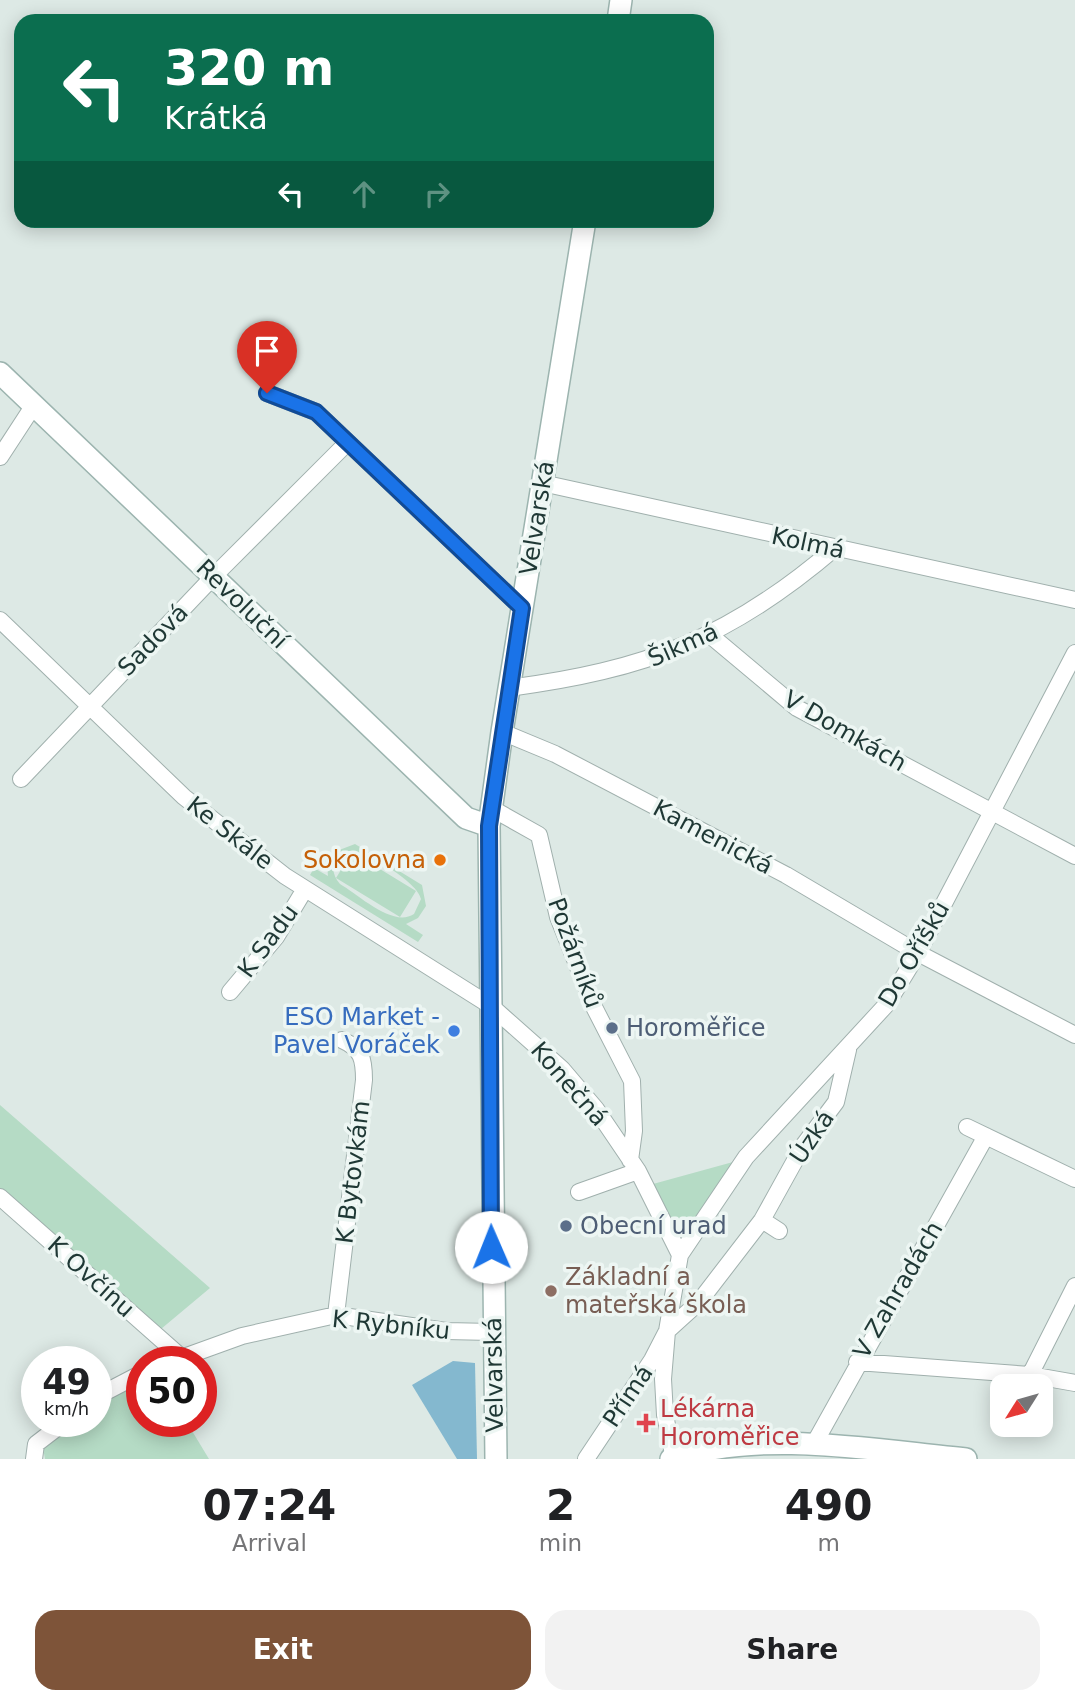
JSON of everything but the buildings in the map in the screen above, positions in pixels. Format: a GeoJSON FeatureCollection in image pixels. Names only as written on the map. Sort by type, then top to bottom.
{"type":"FeatureCollection","features":[{"type":"Feature","properties":{"kind":"main road","name":"Velvarská"},"geometry":{"type":"LineString","coordinates":[[496,1459],[492,1332],[490,817],[584,228]]}},
{"type":"Feature","properties":{"kind":"main road","name":"Revoluční"},"geometry":{"type":"LineString","coordinates":[[0,373],[466,818],[490,817]]}},
{"type":"Feature","properties":{"kind":"main road"},"geometry":{"type":"LineString","coordinates":[[673,1459],[746,1446],[814,1444],[966,1459]]}},
{"type":"Feature","properties":{"kind":"street"},"geometry":{"type":"LineString","coordinates":[[267,393],[316,412],[522,608]]}},
{"type":"Feature","properties":{"kind":"street"},"geometry":{"type":"LineString","coordinates":[[0,457],[34,405]]}},
{"type":"Feature","properties":{"kind":"street","name":"Sadová"},"geometry":{"type":"LineString","coordinates":[[21,779],[214,576],[347,443]]}},
{"type":"Feature","properties":{"kind":"street","name":"Kolmá"},"geometry":{"type":"LineString","coordinates":[[542,483],[1075,600]]}},
{"type":"Feature","properties":{"kind":"street","name":"Šikmá"},"geometry":{"type":"LineString","coordinates":[[509,688],[591,676],[640,664],[710,635],[758,609],[835,548]]}},
{"type":"Feature","properties":{"kind":"street","name":"Ke Skále"},"geometry":{"type":"LineString","coordinates":[[0,620],[184,797],[305,889],[491,1006]]}},
{"type":"Feature","properties":{"kind":"street","name":"V Domkách"},"geometry":{"type":"LineString","coordinates":[[710,635],[797,708],[1075,856]]}},
{"type":"Feature","properties":{"kind":"street","name":"Do Oříšků"},"geometry":{"type":"LineString","coordinates":[[680,1255],[746,1157],[887,1004],[918,953],[1075,653]]}},
{"type":"Feature","properties":{"kind":"street","name":"Kamenická"},"geometry":{"type":"LineString","coordinates":[[502,732],[555,754],[786,875],[918,953],[1075,1035]]}},
{"type":"Feature","properties":{"kind":"street","name":"Požárníků"},"geometry":{"type":"LineString","coordinates":[[490,817],[539,835],[558,917],[594,1007],[632,1081],[634,1166]]}},
{"type":"Feature","properties":{"kind":"street","name":"K Sadu"},"geometry":{"type":"LineString","coordinates":[[230,992],[276,937],[305,889]]}},
{"type":"Feature","properties":{"kind":"street","name":"Konečná"},"geometry":{"type":"LineString","coordinates":[[491,1006],[562,1069],[596,1110],[634,1166],[680,1255]]}},
{"type":"Feature","properties":{"kind":"street","name":"K Bytovkám"},"geometry":{"type":"LineString","coordinates":[[335,1315],[364,1080],[364,1059],[356,1046],[342,1040]]}},
{"type":"Feature","properties":{"kind":"street","name":"Úzká"},"geometry":{"type":"LineString","coordinates":[[667,1331],[699,1302],[761,1220],[803,1146],[836,1102],[849,1048]]}},
{"type":"Feature","properties":{"kind":"street"},"geometry":{"type":"LineString","coordinates":[[967,1127],[1075,1179]]}},
{"type":"Feature","properties":{"kind":"street","name":"V Zahradách"},"geometry":{"type":"LineString","coordinates":[[814,1444],[857,1362],[986,1136]]}},
{"type":"Feature","properties":{"kind":"street"},"geometry":{"type":"LineString","coordinates":[[579,1192],[634,1166]]}},
{"type":"Feature","properties":{"kind":"street","name":"K Ovčínu"},"geometry":{"type":"LineString","coordinates":[[0,1197],[162,1346]]}},
{"type":"Feature","properties":{"kind":"street"},"geometry":{"type":"LineString","coordinates":[[761,1220],[779,1231]]}},
{"type":"Feature","properties":{"kind":"street"},"geometry":{"type":"LineString","coordinates":[[673,1459],[662,1399],[667,1331],[680,1255]]}},
{"type":"Feature","properties":{"kind":"street"},"geometry":{"type":"LineString","coordinates":[[1031,1374],[1075,1286]]}},
{"type":"Feature","properties":{"kind":"street","name":"K Rybníku"},"geometry":{"type":"LineString","coordinates":[[213,1346],[242,1336],[335,1315],[446,1331],[492,1332]]}},
{"type":"Feature","properties":{"kind":"street","name":"Přímá"},"geometry":{"type":"LineString","coordinates":[[586,1459],[652,1360],[667,1331]]}},
{"type":"Feature","properties":{"kind":"street"},"geometry":{"type":"LineString","coordinates":[[857,1362],[1017,1374]]}},
{"type":"Feature","properties":{"kind":"street"},"geometry":{"type":"LineString","coordinates":[[1054,1379],[1075,1382]]}},
{"type":"Feature","properties":{"kind":"street"},"geometry":{"type":"LineString","coordinates":[[34,1459],[36,1444],[45,1437]]}},
{"type":"Feature","properties":{"kind":"green space"},"geometry":{"type":"Polygon","coordinates":[[[355,844],[422,885],[426,906],[418,918],[406,924],[423,935],[418,942],[310,875],[314,868],[328,876],[327,865],[334,852],[355,844]],[[348,851],[338,857],[334,865],[334,875],[340,884],[386,914],[406,917],[414,914],[421,899],[411,884],[378,861],[348,851]]]}},
{"type":"Feature","properties":{"kind":"green space"},"geometry":{"type":"Polygon","coordinates":[[[352,852],[416,891],[400,917],[336,878],[352,852]]]}},
{"type":"Feature","properties":{"kind":"green space"},"geometry":{"type":"Polygon","coordinates":[[[0,1105],[210,1288],[161,1329],[0,1190],[0,1105]]]}},
{"type":"Feature","properties":{"kind":"green space"},"geometry":{"type":"Polygon","coordinates":[[[733,1162],[680,1243],[653,1184],[733,1162]]]}},
{"type":"Feature","properties":{"kind":"green space"},"geometry":{"type":"Polygon","coordinates":[[[126,1389],[126,1437],[196,1437],[209,1459],[45,1459],[43,1448],[56,1437],[112,1437],[112,1394],[126,1389]]]}},
{"type":"Feature","properties":{"kind":"water"},"geometry":{"type":"Polygon","coordinates":[[[453,1361],[475,1363],[477,1459],[457,1459],[412,1385],[453,1361]]]}},
{"type":"Feature","properties":{"kind":"place","name":"Sokolovna"},"geometry":{"type":"Point","coordinates":[440,860]}},
{"type":"Feature","properties":{"kind":"place","name":"Horoměřice"},"geometry":{"type":"Point","coordinates":[612,1028]}},
{"type":"Feature","properties":{"kind":"place","name":"ESO Market - Pavel Voráček"},"geometry":{"type":"Point","coordinates":[454,1031]}},
{"type":"Feature","properties":{"kind":"place","name":"Obecní urad"},"geometry":{"type":"Point","coordinates":[566,1226]}},
{"type":"Feature","properties":{"kind":"place","name":"Základní a mateřská škola"},"geometry":{"type":"Point","coordinates":[551,1291]}},
{"type":"Feature","properties":{"kind":"place","name":"Lékárna Horoměřice"},"geometry":{"type":"Point","coordinates":[646,1423]}},
{"type":"Feature","properties":{"kind":"route"},"geometry":{"type":"LineString","coordinates":[[267,393],[316,412],[522,608],[489,826],[491,1247]]}}]}
